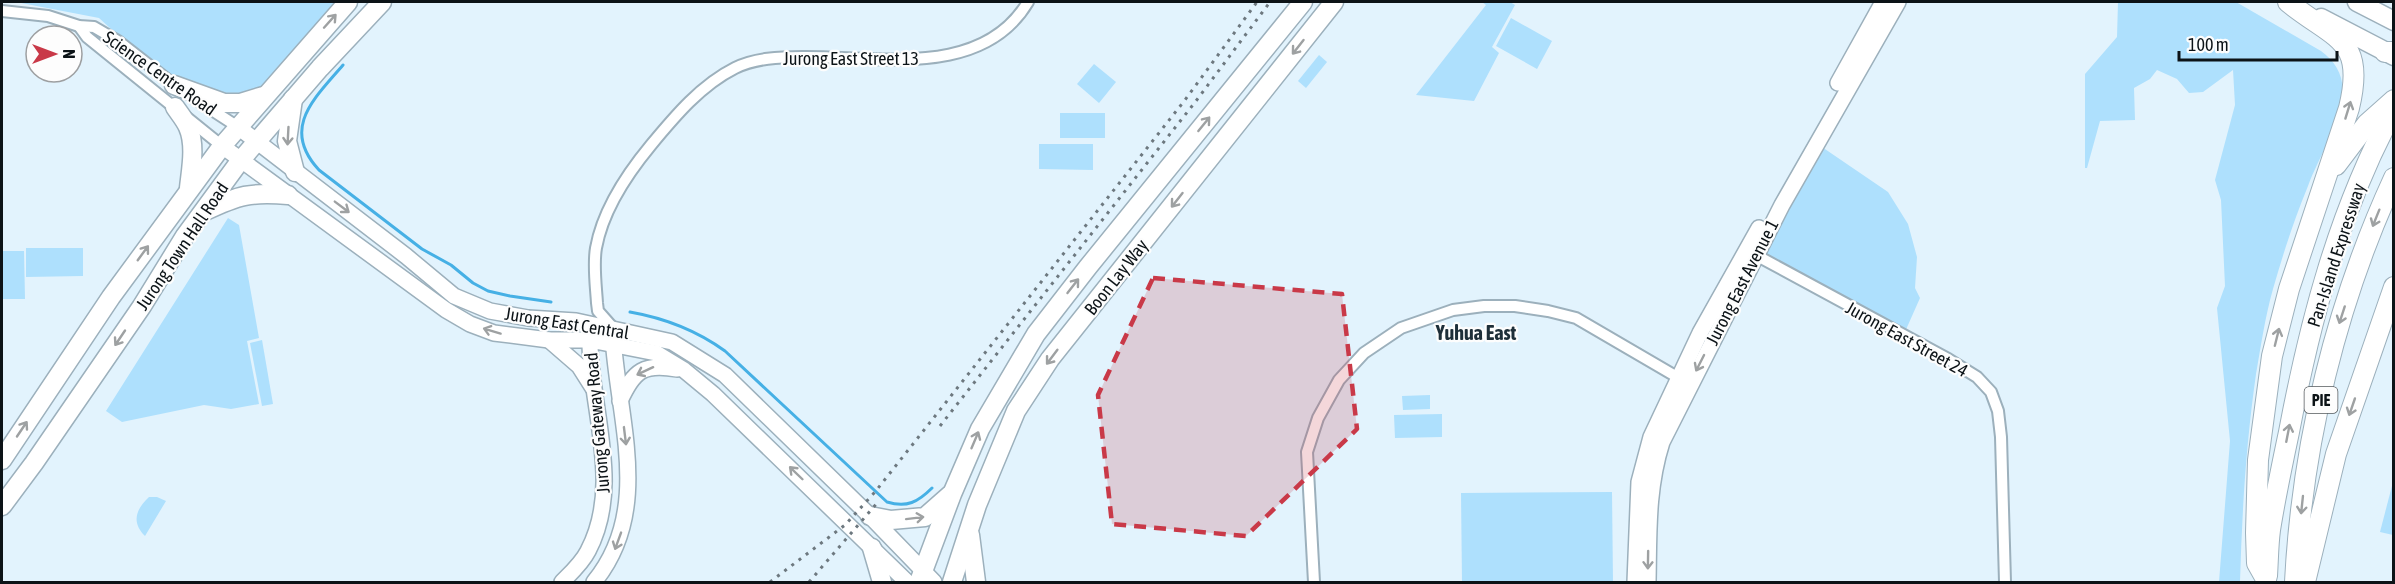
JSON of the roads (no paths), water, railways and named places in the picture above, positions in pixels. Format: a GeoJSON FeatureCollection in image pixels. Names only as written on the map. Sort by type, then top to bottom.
{"type":"FeatureCollection","features":[{"type":"Feature","properties":{"kind":"highway"},"geometry":{"type":"LineString","coordinates":[[2266,581],[2255,555],[2258,460],[2272,356],[2289,289],[2349,108],[2355,81],[2355,68],[2348,50],[2337,38],[2289,2]]}},
{"type":"Feature","properties":{"kind":"highway"},"geometry":{"type":"LineString","coordinates":[[2323,185],[2348,147],[2367,124],[2394,100]]}},
{"type":"Feature","properties":{"kind":"highway","name":"Pan-Island Expressway"},"geometry":{"type":"LineString","coordinates":[[2266,581],[2270,532],[2301,370],[2321,288],[2364,173],[2394,109]]}},
{"type":"Feature","properties":{"kind":"highway","name":"Pan-Island Expressway"},"geometry":{"type":"LineString","coordinates":[[2295,582],[2306,466],[2338,328],[2360,259],[2394,178]]}},
{"type":"Feature","properties":{"kind":"highway"},"geometry":{"type":"LineString","coordinates":[[2305,582],[2336,454],[2394,287]]}},
{"type":"Feature","properties":{"kind":"main road","name":"Jurong Town Hall Road"},"geometry":{"type":"LineString","coordinates":[[2,460],[111,297],[222,146],[348,2]]}},
{"type":"Feature","properties":{"kind":"main road","name":"Jurong Town Hall Road"},"geometry":{"type":"LineString","coordinates":[[2,506],[135,316],[201,214],[255,141],[382,2]]}},
{"type":"Feature","properties":{"kind":"main road","name":"Boon Lay Way"},"geometry":{"type":"LineString","coordinates":[[925,578],[952,494],[980,429],[1039,330],[1303,2]]}},
{"type":"Feature","properties":{"kind":"main road","name":"Boon Lay Way"},"geometry":{"type":"LineString","coordinates":[[952,582],[977,505],[1016,411],[1050,359],[1334,2]]}},
{"type":"Feature","properties":{"kind":"main road","name":"Jurong East Avenue 1"},"geometry":{"type":"LineString","coordinates":[[1635,582],[1639,482],[1659,415],[1684,380],[1883,2]]}},
{"type":"Feature","properties":{"kind":"main road","name":"Jurong East Avenue 1"},"geometry":{"type":"LineString","coordinates":[[1751,252],[1898,2]]}},
{"type":"Feature","properties":{"kind":"main road"},"geometry":{"type":"LineString","coordinates":[[2289,2],[2391,53]]}},
{"type":"Feature","properties":{"kind":"main road"},"geometry":{"type":"LineString","coordinates":[[2357,2],[2394,21]]}},
{"type":"Feature","properties":{"kind":"main road"},"geometry":{"type":"LineString","coordinates":[[174,85],[224,103],[240,103],[264,96]]}},
{"type":"Feature","properties":{"kind":"main road"},"geometry":{"type":"LineString","coordinates":[[293,99],[287,141],[295,172]]}},
{"type":"Feature","properties":{"kind":"main road"},"geometry":{"type":"LineString","coordinates":[[175,107],[188,126],[191,137],[189,190]]}},
{"type":"Feature","properties":{"kind":"main road","name":"Jurong East Central"},"geometry":{"type":"LineString","coordinates":[[238,127],[406,256],[454,296],[490,311],[528,318],[594,318],[613,328],[672,342],[725,375],[870,516],[925,578]]}},
{"type":"Feature","properties":{"kind":"main road","name":"Jurong East Central"},"geometry":{"type":"LineString","coordinates":[[222,146],[447,310],[470,324],[494,333],[549,340],[590,340],[656,353],[684,370],[712,394],[907,582]]}},
{"type":"Feature","properties":{"kind":"main road"},"geometry":{"type":"LineString","coordinates":[[201,214],[234,197],[246,194],[288,195]]}},
{"type":"Feature","properties":{"kind":"main road","name":"Jurong Gateway Road"},"geometry":{"type":"LineString","coordinates":[[562,582],[580,563],[598,527],[604,501],[604,469],[590,340],[594,318]]}},
{"type":"Feature","properties":{"kind":"main road","name":"Jurong Gateway Road"},"geometry":{"type":"LineString","coordinates":[[594,582],[605,569],[615,550],[627,511],[629,472],[613,328]]}},
{"type":"Feature","properties":{"kind":"main road"},"geometry":{"type":"LineString","coordinates":[[549,340],[579,366],[594,390]]}},
{"type":"Feature","properties":{"kind":"main road"},"geometry":{"type":"LineString","coordinates":[[620,401],[629,382],[639,372],[654,366],[684,370]]}},
{"type":"Feature","properties":{"kind":"main road","name":"Jurong East Avenue 1"},"geometry":{"type":"LineString","coordinates":[[1648,582],[1649,504],[1653,470],[1684,380]]}},
{"type":"Feature","properties":{"kind":"main road"},"geometry":{"type":"LineString","coordinates":[[870,516],[891,520],[925,517],[952,494]]}},
{"type":"Feature","properties":{"kind":"main road"},"geometry":{"type":"LineString","coordinates":[[969,531],[976,582]]}},
{"type":"Feature","properties":{"kind":"main road"},"geometry":{"type":"LineString","coordinates":[[872,548],[882,582]]}},
{"type":"Feature","properties":{"kind":"main road"},"geometry":{"type":"LineString","coordinates":[[580,563],[605,569]]}},
{"type":"Feature","properties":{"kind":"main road"},"geometry":{"type":"LineString","coordinates":[[580,563],[594,582]]}},
{"type":"Feature","properties":{"kind":"street","name":"Jurong East Street 13"},"geometry":{"type":"LineString","coordinates":[[594,318],[596,249],[616,195],[632,168],[671,120],[708,85],[736,68],[768,59],[934,58],[966,51],[995,37],[1021,14],[1028,2]]}},
{"type":"Feature","properties":{"kind":"street","name":"Science Centre Road"},"geometry":{"type":"LineString","coordinates":[[2,12],[48,16],[73,24]]}},
{"type":"Feature","properties":{"kind":"street","name":"Science Centre Road"},"geometry":{"type":"LineString","coordinates":[[84,26],[94,27],[118,41],[174,85],[238,127]]}},
{"type":"Feature","properties":{"kind":"street","name":"Science Centre Road"},"geometry":{"type":"LineString","coordinates":[[84,33],[222,146]]}},
{"type":"Feature","properties":{"kind":"street","name":"Jurong East Street 24"},"geometry":{"type":"LineString","coordinates":[[1751,252],[1948,359],[1977,377],[1991,392],[1998,411],[2001,437],[2005,582]]}},
{"type":"Feature","properties":{"kind":"street"},"geometry":{"type":"LineString","coordinates":[[1314,582],[1307,452],[1318,418],[1339,380],[1364,353],[1401,328],[1453,309],[1515,306],[1548,311],[1576,318],[1684,380]]}},
{"type":"Feature","properties":{"kind":"waterway"},"geometry":{"type":"LineString","coordinates":[[343,65],[313,102],[302,127],[302,141],[308,155],[319,170],[422,249],[451,265],[473,283],[488,291],[551,302]]}},
{"type":"Feature","properties":{"kind":"waterway"},"geometry":{"type":"LineString","coordinates":[[630,312],[679,326],[725,351],[887,502],[912,503],[932,488]]}},
{"type":"Feature","properties":{"kind":"railway"},"geometry":{"type":"LineString","coordinates":[[770,582],[845,525],[875,492],[1185,100],[1257,2]]}},
{"type":"Feature","properties":{"kind":"railway"},"geometry":{"type":"LineString","coordinates":[[940,426],[1196,101],[1270,2]]}},
{"type":"Feature","properties":{"kind":"railway"},"geometry":{"type":"LineString","coordinates":[[809,582],[878,502]]}},
{"type":"Feature","properties":{"kind":"district","name":"Yuhua East"},"geometry":{"type":"Point","coordinates":[1476,332]}}]}
